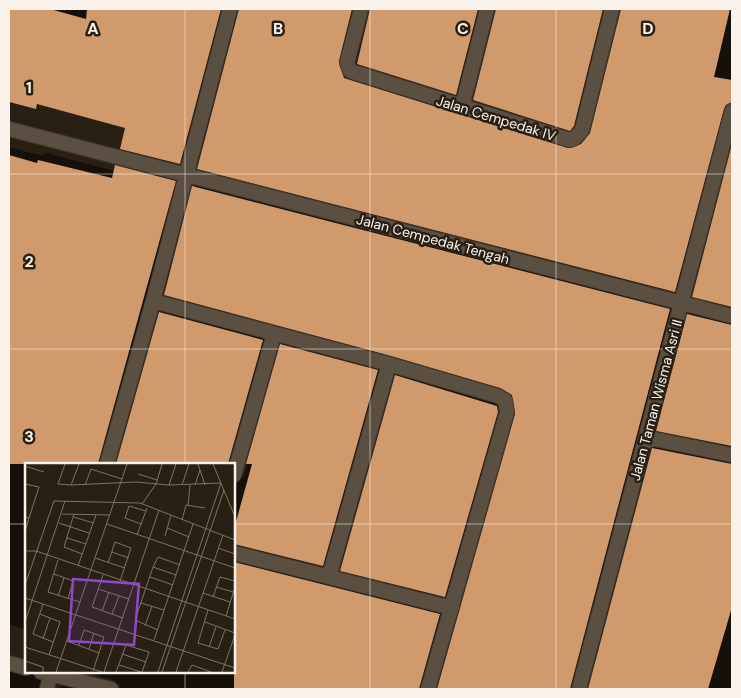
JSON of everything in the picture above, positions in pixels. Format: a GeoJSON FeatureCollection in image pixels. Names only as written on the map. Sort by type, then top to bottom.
{"type":"FeatureCollection","features":[{"type":"Feature","properties":{"kind":"street"},"geometry":{"type":"LineString","coordinates":[[107,463],[153,301],[230,9]]}},
{"type":"Feature","properties":{"kind":"street","name":"Jalan Cempedak IV"},"geometry":{"type":"LineString","coordinates":[[360,9],[347,63],[350,71],[563,139],[575,138],[582,130],[612,9]]}},
{"type":"Feature","properties":{"kind":"street"},"geometry":{"type":"LineString","coordinates":[[462,107],[488,9]]}},
{"type":"Feature","properties":{"kind":"street","name":"Jalan Taman Wisma Asri II"},"geometry":{"type":"LineString","coordinates":[[579,689],[732,111]]}},
{"type":"Feature","properties":{"kind":"street","name":"Jalan Cempedak Tengah"},"geometry":{"type":"LineString","coordinates":[[9,129],[732,316]]}},
{"type":"Feature","properties":{"kind":"street"},"geometry":{"type":"LineString","coordinates":[[153,301],[389,364],[498,396],[505,400],[507,405],[428,689]]}},
{"type":"Feature","properties":{"kind":"street"},"geometry":{"type":"LineString","coordinates":[[235,471],[274,334]]}},
{"type":"Feature","properties":{"kind":"street"},"geometry":{"type":"LineString","coordinates":[[328,577],[389,364]]}},
{"type":"Feature","properties":{"kind":"street"},"geometry":{"type":"LineString","coordinates":[[645,441],[654,439],[732,455]]}},
{"type":"Feature","properties":{"kind":"street"},"geometry":{"type":"LineString","coordinates":[[235,553],[452,608]]}},
{"type":"Feature","properties":{"kind":"street"},"geometry":{"type":"LineString","coordinates":[[9,663],[25,668]]}},
{"type":"Feature","properties":{"kind":"street"},"geometry":{"type":"LineString","coordinates":[[47,689],[48,673],[111,689]]}},
{"type":"Feature","properties":{"kind":"building"},"geometry":{"type":"Polygon","coordinates":[[[9,9],[50,9],[86,19],[87,9],[221,9],[180,164],[120,149],[125,128],[37,104],[36,109],[9,102],[9,9]]]}},
{"type":"Feature","properties":{"kind":"building"},"geometry":{"type":"Polygon","coordinates":[[[239,9],[352,9],[339,61],[344,78],[568,148],[581,144],[590,133],[621,9],[730,9],[714,77],[732,80],[732,102],[726,105],[724,109],[675,292],[197,169],[239,9]]]}},
{"type":"Feature","properties":{"kind":"building"},"geometry":{"type":"Polygon","coordinates":[[[370,9],[478,9],[456,95],[357,64],[370,9]]]}},
{"type":"Feature","properties":{"kind":"building"},"geometry":{"type":"Polygon","coordinates":[[[496,9],[603,9],[574,126],[570,131],[473,100],[496,9]]]}},
{"type":"Feature","properties":{"kind":"building"},"geometry":{"type":"Polygon","coordinates":[[[732,144],[732,307],[692,297],[732,144]]]}},
{"type":"Feature","properties":{"kind":"building"},"geometry":{"type":"Polygon","coordinates":[[[9,155],[37,163],[38,160],[112,178],[115,165],[176,181],[98,463],[9,464],[9,155]]]}},
{"type":"Feature","properties":{"kind":"building"},"geometry":{"type":"Polygon","coordinates":[[[192,186],[670,309],[570,689],[437,689],[515,414],[512,395],[500,388],[391,356],[164,295],[192,186]]]}},
{"type":"Feature","properties":{"kind":"building"},"geometry":{"type":"Polygon","coordinates":[[[159,312],[263,340],[228,463],[116,463],[159,312]]]}},
{"type":"Feature","properties":{"kind":"building"},"geometry":{"type":"Polygon","coordinates":[[[687,314],[732,325],[732,446],[656,431],[687,314]]]}},
{"type":"Feature","properties":{"kind":"building"},"geometry":{"type":"Polygon","coordinates":[[[280,344],[378,370],[323,566],[235,544],[235,525],[252,464],[246,464],[280,344]]]}},
{"type":"Feature","properties":{"kind":"building"},"geometry":{"type":"Polygon","coordinates":[[[395,375],[497,406],[498,412],[445,597],[340,571],[395,375]]]}},
{"type":"Feature","properties":{"kind":"building"},"geometry":{"type":"Polygon","coordinates":[[[652,448],[732,464],[732,607],[708,689],[588,689],[652,448]]]}},
{"type":"Feature","properties":{"kind":"building"},"geometry":{"type":"Polygon","coordinates":[[[235,562],[440,614],[419,689],[234,689],[235,562]]]}}]}
